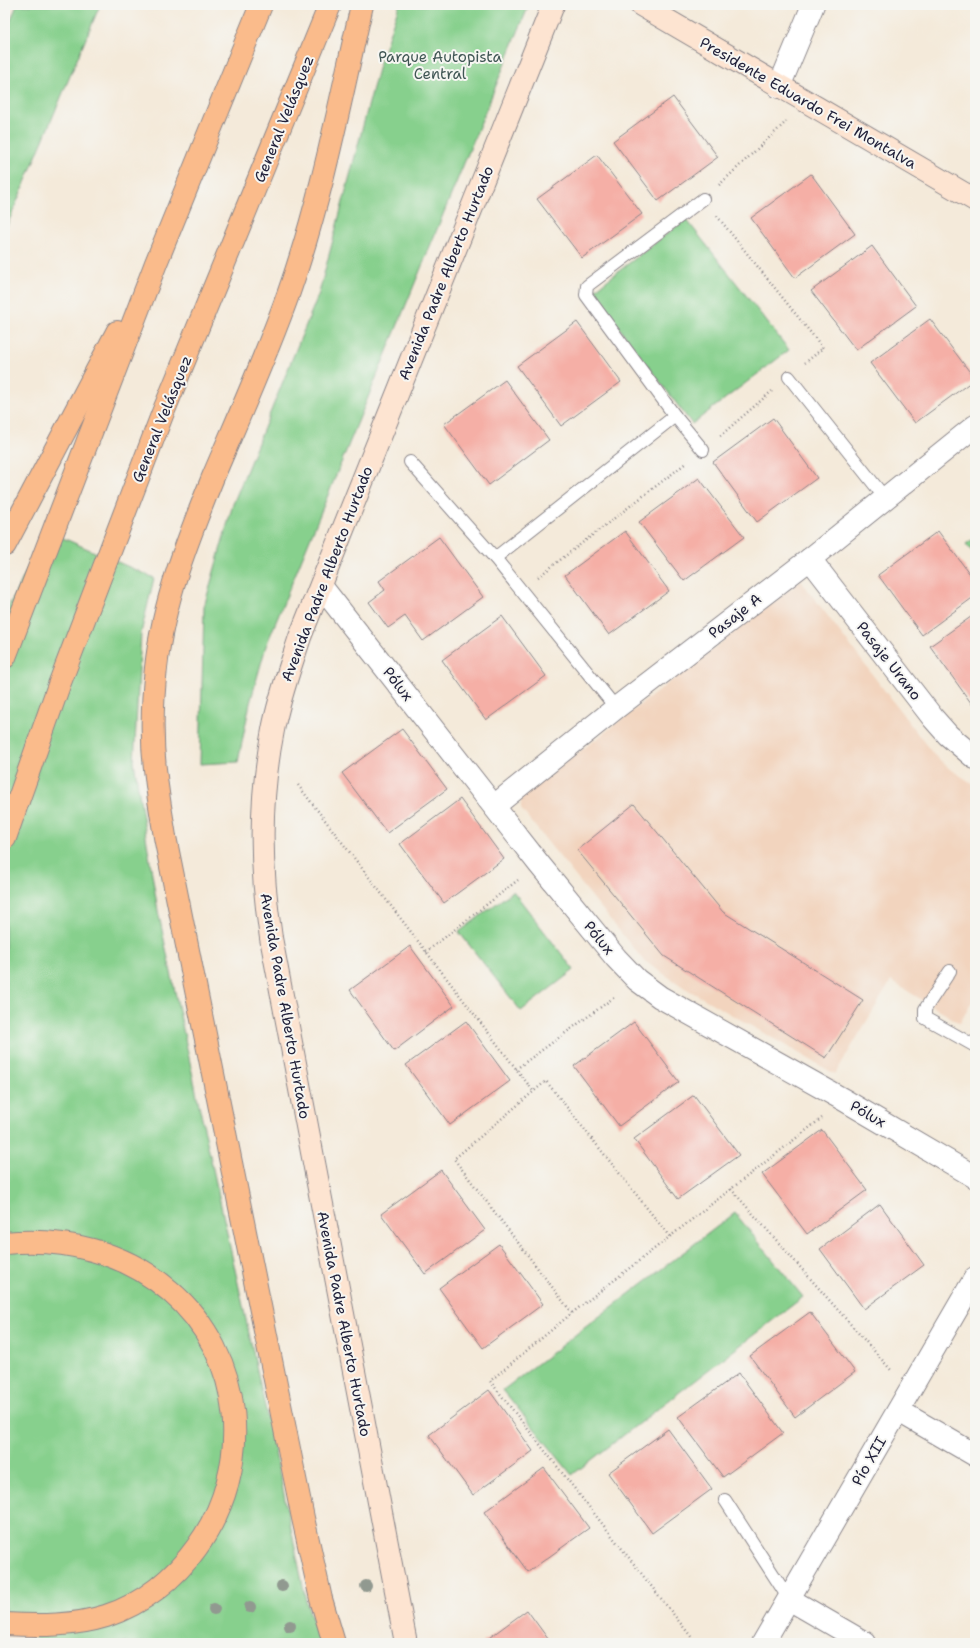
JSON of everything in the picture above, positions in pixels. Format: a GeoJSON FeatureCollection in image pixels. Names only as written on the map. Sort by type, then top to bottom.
{"type":"FeatureCollection","features":[{"type":"Feature","properties":{"kind":"highway"},"geometry":{"type":"LineString","coordinates":[[5,657],[156,263],[261,5]]}},
{"type":"Feature","properties":{"kind":"highway","name":"General Velásquez"},"geometry":{"type":"LineString","coordinates":[[5,838],[59,685],[160,423],[330,5]]}},
{"type":"Feature","properties":{"kind":"highway"},"geometry":{"type":"LineString","coordinates":[[334,1643],[311,1556],[165,837],[156,776],[154,749],[154,698],[160,644],[172,585],[193,526],[272,336],[303,249],[321,188],[362,5]]}},
{"type":"Feature","properties":{"kind":"highway"},"geometry":{"type":"LineString","coordinates":[[5,545],[96,369],[156,263]]}},
{"type":"Feature","properties":{"kind":"highway"},"geometry":{"type":"LineString","coordinates":[[5,1243],[26,1241],[53,1242],[80,1247],[104,1254],[128,1264],[150,1276],[170,1291],[195,1317],[207,1334],[220,1359],[233,1405],[235,1429],[234,1453],[228,1482],[219,1509],[198,1546],[169,1579],[127,1608],[106,1616],[63,1624],[5,1624]]}},
{"type":"Feature","properties":{"kind":"street","name":"Avenida Padre Alberto Hurtado"},"geometry":{"type":"LineString","coordinates":[[406,1643],[271,938],[264,896],[262,812],[266,771],[273,729],[283,689],[300,637],[553,5]]}},
{"type":"Feature","properties":{"kind":"street","name":"Presidente Eduardo Frei Montalva"},"geometry":{"type":"LineString","coordinates":[[641,5],[779,87],[975,200]]}},
{"type":"Feature","properties":{"kind":"street"},"geometry":{"type":"LineString","coordinates":[[779,87],[813,5]]}},
{"type":"Feature","properties":{"kind":"street","name":"Pasaje A"},"geometry":{"type":"LineString","coordinates":[[494,806],[616,708],[810,559],[975,426]]}},
{"type":"Feature","properties":{"kind":"street","name":"Pasaje Urano"},"geometry":{"type":"LineString","coordinates":[[810,559],[933,718],[948,735],[975,758]]}},
{"type":"Feature","properties":{"kind":"street","name":"Pólux"},"geometry":{"type":"LineString","coordinates":[[321,586],[539,864],[616,958],[637,980],[660,997],[844,1100],[975,1177]]}},
{"type":"Feature","properties":{"kind":"street","name":"Pío XII"},"geometry":{"type":"LineString","coordinates":[[763,1643],[975,1278]]}},
{"type":"Feature","properties":{"kind":"street"},"geometry":{"type":"LineString","coordinates":[[898,1410],[975,1455]]}},
{"type":"Feature","properties":{"kind":"street"},"geometry":{"type":"LineString","coordinates":[[789,1598],[865,1643]]}},
{"type":"Feature","properties":{"kind":"lane"},"geometry":{"type":"LineString","coordinates":[[703,199],[586,286],[586,295],[675,416],[703,450]]}},
{"type":"Feature","properties":{"kind":"lane"},"geometry":{"type":"LineString","coordinates":[[789,377],[885,498]]}},
{"type":"Feature","properties":{"kind":"lane"},"geometry":{"type":"LineString","coordinates":[[495,558],[675,416]]}},
{"type":"Feature","properties":{"kind":"lane"},"geometry":{"type":"LineString","coordinates":[[410,462],[495,558],[520,591],[616,708]]}},
{"type":"Feature","properties":{"kind":"lane"},"geometry":{"type":"LineString","coordinates":[[950,971],[925,1009],[925,1018],[975,1046]]}},
{"type":"Feature","properties":{"kind":"lane"},"geometry":{"type":"LineString","coordinates":[[725,1500],[789,1598]]}},
{"type":"Feature","properties":{"kind":"path"},"geometry":{"type":"LineString","coordinates":[[520,591],[703,450],[823,348],[703,199],[807,102]]}},
{"type":"Feature","properties":{"kind":"path"},"geometry":{"type":"LineString","coordinates":[[298,785],[534,1092]]}},
{"type":"Feature","properties":{"kind":"path"},"geometry":{"type":"LineString","coordinates":[[426,952],[539,864]]}},
{"type":"Feature","properties":{"kind":"path"},"geometry":{"type":"LineString","coordinates":[[516,1069],[637,980]]}},
{"type":"Feature","properties":{"kind":"path"},"geometry":{"type":"LineString","coordinates":[[572,1313],[454,1159],[546,1081],[670,1237]]}},
{"type":"Feature","properties":{"kind":"path"},"geometry":{"type":"LineString","coordinates":[[696,1643],[490,1382],[572,1313],[844,1100]]}},
{"type":"Feature","properties":{"kind":"path"},"geometry":{"type":"LineString","coordinates":[[731,1189],[910,1391]]}},
{"type":"Feature","properties":{"kind":"shaded area"},"geometry":{"type":"Polygon","coordinates":[[[801,581],[933,754],[951,770],[975,785],[975,996],[960,1023],[891,981],[835,1074],[685,988],[643,960],[521,809],[521,797],[801,581]]]}},
{"type":"Feature","properties":{"kind":"green space"},"geometry":{"type":"Polygon","coordinates":[[[17,5],[100,5],[5,230],[5,34],[17,5]]]}},
{"type":"Feature","properties":{"kind":"green space","name":"Parque Autopista Central"},"geometry":{"type":"Polygon","coordinates":[[[399,5],[529,5],[266,646],[250,703],[238,762],[200,764],[204,607],[233,504],[319,293],[379,65],[399,5]]]}},
{"type":"Feature","properties":{"kind":"green space"},"geometry":{"type":"Polygon","coordinates":[[[686,219],[789,350],[692,424],[592,292],[686,219]]]}},
{"type":"Feature","properties":{"kind":"green space"},"geometry":{"type":"Polygon","coordinates":[[[47,531],[154,578],[141,633],[134,762],[158,911],[306,1601],[320,1643],[46,1643],[5,1625],[5,613],[47,531]]]}},
{"type":"Feature","properties":{"kind":"green space"},"geometry":{"type":"Polygon","coordinates":[[[975,537],[975,555],[966,544],[975,537]]]}},
{"type":"Feature","properties":{"kind":"green space"},"geometry":{"type":"Polygon","coordinates":[[[513,891],[574,970],[521,1011],[459,932],[513,891]]]}},
{"type":"Feature","properties":{"kind":"green space"},"geometry":{"type":"Polygon","coordinates":[[[735,1213],[803,1297],[572,1475],[503,1390],[735,1213]]]}},
{"type":"Feature","properties":{"kind":"building"},"geometry":{"type":"Polygon","coordinates":[[[673,97],[718,157],[658,201],[613,141],[673,97]]]}},
{"type":"Feature","properties":{"kind":"building"},"geometry":{"type":"Polygon","coordinates":[[[597,155],[642,214],[582,258],[537,199],[597,155]]]}},
{"type":"Feature","properties":{"kind":"building"},"geometry":{"type":"Polygon","coordinates":[[[811,174],[855,234],[795,278],[751,218],[811,174]]]}},
{"type":"Feature","properties":{"kind":"building"},"geometry":{"type":"Polygon","coordinates":[[[872,246],[916,306],[856,350],[811,291],[872,246]]]}},
{"type":"Feature","properties":{"kind":"building"},"geometry":{"type":"Polygon","coordinates":[[[930,319],[975,379],[915,423],[870,363],[930,319]]]}},
{"type":"Feature","properties":{"kind":"building"},"geometry":{"type":"Polygon","coordinates":[[[577,322],[621,382],[561,426],[517,366],[577,322]]]}},
{"type":"Feature","properties":{"kind":"building"},"geometry":{"type":"Polygon","coordinates":[[[505,380],[549,440],[489,485],[444,424],[505,380]]]}},
{"type":"Feature","properties":{"kind":"building"},"geometry":{"type":"Polygon","coordinates":[[[773,418],[817,478],[757,522],[713,462],[773,418]]]}},
{"type":"Feature","properties":{"kind":"building"},"geometry":{"type":"Polygon","coordinates":[[[699,478],[744,537],[684,581],[639,522],[699,478]]]}},
{"type":"Feature","properties":{"kind":"building"},"geometry":{"type":"Polygon","coordinates":[[[625,531],[669,591],[609,635],[565,575],[625,531]]]}},
{"type":"Feature","properties":{"kind":"building"},"geometry":{"type":"Polygon","coordinates":[[[938,531],[975,581],[975,596],[922,635],[878,575],[938,531]]]}},
{"type":"Feature","properties":{"kind":"building"},"geometry":{"type":"Polygon","coordinates":[[[439,537],[483,597],[423,641],[405,616],[388,628],[369,602],[385,590],[379,581],[439,537]]]}},
{"type":"Feature","properties":{"kind":"building"},"geometry":{"type":"Polygon","coordinates":[[[975,614],[975,706],[974,707],[930,646],[975,614]]]}},
{"type":"Feature","properties":{"kind":"building"},"geometry":{"type":"Polygon","coordinates":[[[502,616],[546,676],[486,720],[442,660],[502,616]]]}},
{"type":"Feature","properties":{"kind":"building"},"geometry":{"type":"Polygon","coordinates":[[[402,729],[447,789],[387,833],[342,773],[402,729]]]}},
{"type":"Feature","properties":{"kind":"building"},"geometry":{"type":"Polygon","coordinates":[[[460,799],[504,859],[444,903],[400,844],[460,799]]]}},
{"type":"Feature","properties":{"kind":"building"},"geometry":{"type":"Polygon","coordinates":[[[634,804],[723,912],[863,1000],[826,1058],[664,956],[577,850],[634,804]]]}},
{"type":"Feature","properties":{"kind":"building"},"geometry":{"type":"Polygon","coordinates":[[[410,946],[454,1006],[394,1051],[350,990],[410,946]]]}},
{"type":"Feature","properties":{"kind":"building"},"geometry":{"type":"Polygon","coordinates":[[[466,1021],[510,1081],[450,1125],[406,1065],[466,1021]]]}},
{"type":"Feature","properties":{"kind":"building"},"geometry":{"type":"Polygon","coordinates":[[[634,1022],[679,1082],[619,1126],[574,1066],[634,1022]]]}},
{"type":"Feature","properties":{"kind":"building"},"geometry":{"type":"Polygon","coordinates":[[[694,1095],[739,1155],[678,1199],[634,1139],[694,1095]]]}},
{"type":"Feature","properties":{"kind":"building"},"geometry":{"type":"Polygon","coordinates":[[[822,1130],[867,1190],[807,1234],[762,1174],[822,1130]]]}},
{"type":"Feature","properties":{"kind":"building"},"geometry":{"type":"Polygon","coordinates":[[[441,1170],[485,1230],[425,1274],[381,1214],[441,1170]]]}},
{"type":"Feature","properties":{"kind":"building"},"geometry":{"type":"Polygon","coordinates":[[[880,1204],[924,1265],[864,1309],[820,1249],[880,1204]]]}},
{"type":"Feature","properties":{"kind":"building"},"geometry":{"type":"Polygon","coordinates":[[[499,1244],[543,1304],[483,1348],[439,1288],[499,1244]]]}},
{"type":"Feature","properties":{"kind":"building"},"geometry":{"type":"Polygon","coordinates":[[[810,1312],[855,1372],[795,1417],[750,1356],[810,1312]]]}},
{"type":"Feature","properties":{"kind":"building"},"geometry":{"type":"Polygon","coordinates":[[[739,1373],[783,1433],[723,1477],[678,1417],[739,1373]]]}},
{"type":"Feature","properties":{"kind":"building"},"geometry":{"type":"Polygon","coordinates":[[[489,1390],[533,1451],[473,1495],[429,1435],[489,1390]]]}},
{"type":"Feature","properties":{"kind":"building"},"geometry":{"type":"Polygon","coordinates":[[[668,1429],[712,1489],[652,1533],[608,1473],[668,1429]]]}},
{"type":"Feature","properties":{"kind":"building"},"geometry":{"type":"Polygon","coordinates":[[[544,1468],[589,1528],[528,1572],[484,1512],[544,1468]]]}},
{"type":"Feature","properties":{"kind":"building"},"geometry":{"type":"Polygon","coordinates":[[[527,1610],[551,1643],[482,1643],[527,1610]]]}}]}
